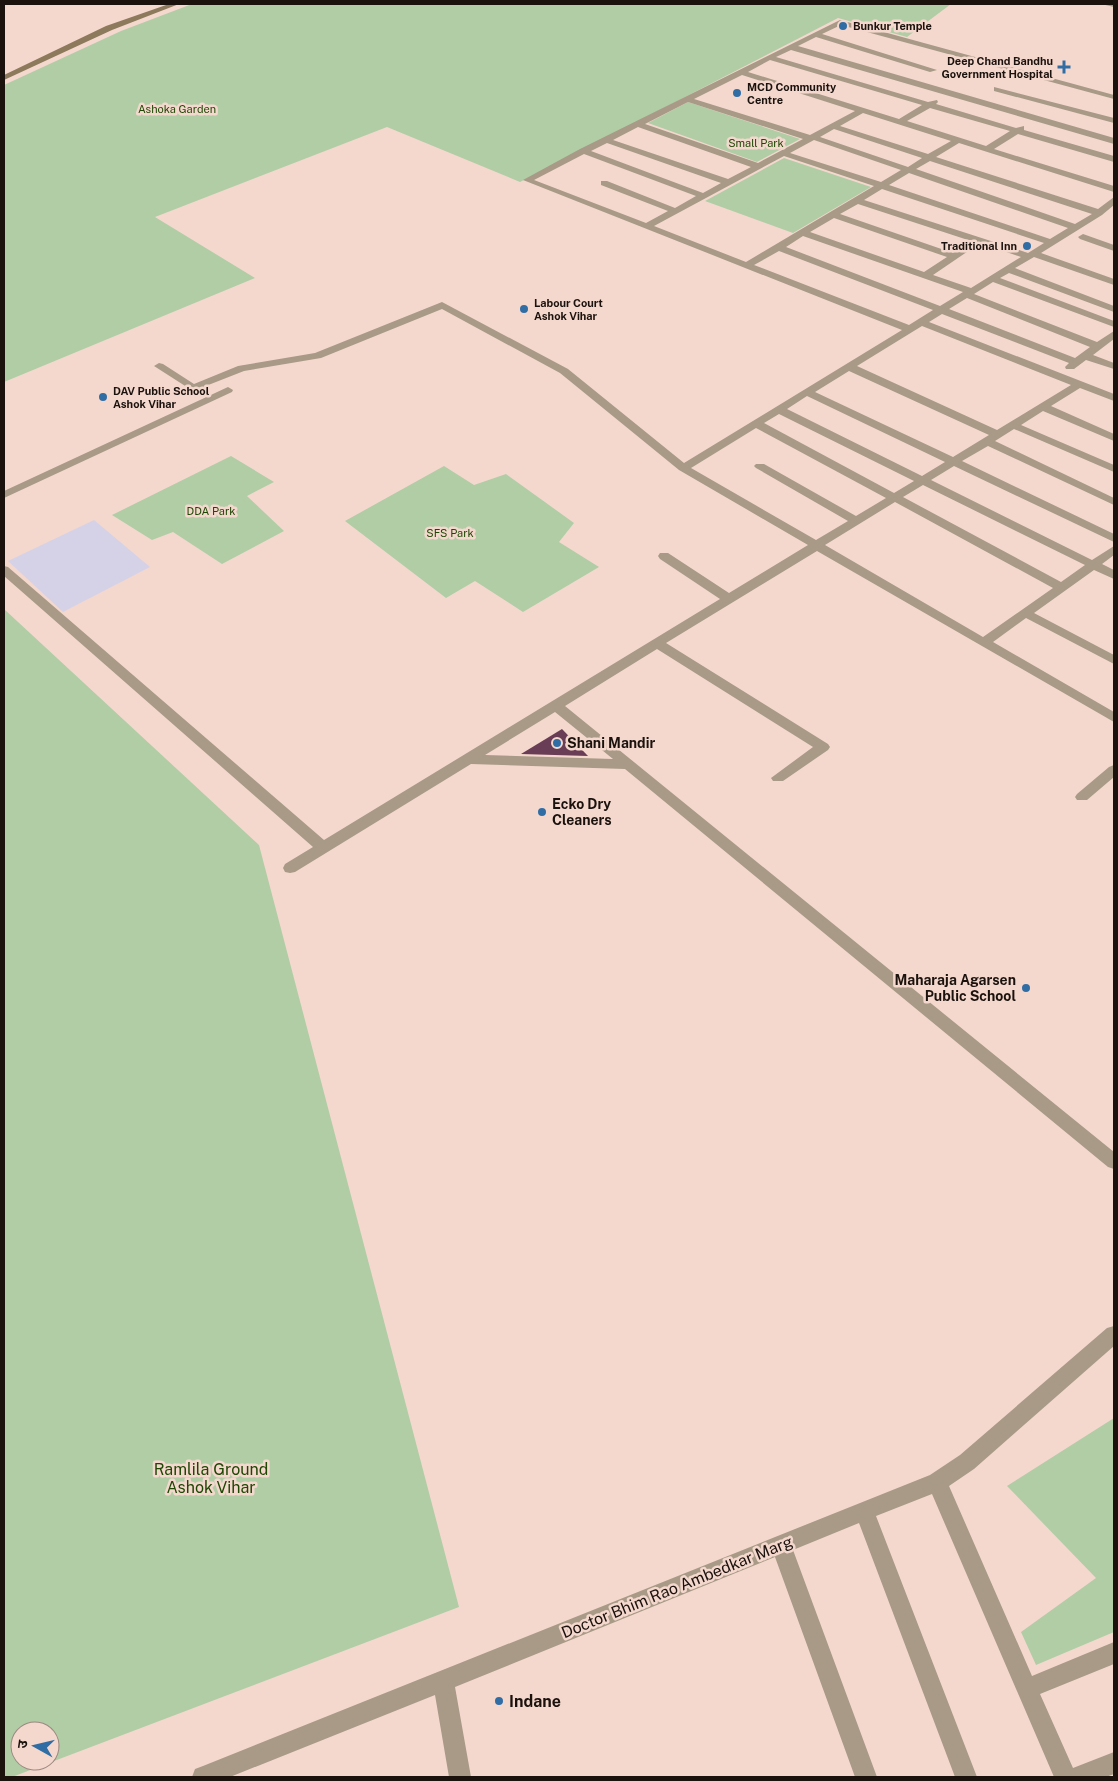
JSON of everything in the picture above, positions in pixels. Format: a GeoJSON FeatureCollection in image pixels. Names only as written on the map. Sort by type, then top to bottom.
{"type":"FeatureCollection","features":[{"type":"Feature","properties":{"kind":"main road"},"geometry":{"type":"LineString","coordinates":[[77,33],[156,4]]}},
{"type":"Feature","properties":{"kind":"main road"},"geometry":{"type":"LineString","coordinates":[[4,78],[108,28],[175,4]]}},
{"type":"Feature","properties":{"kind":"street"},"geometry":{"type":"LineString","coordinates":[[1105,4],[1114,5]]}},
{"type":"Feature","properties":{"kind":"street"},"geometry":{"type":"LineString","coordinates":[[909,329],[527,180],[840,22],[1114,97]]}},
{"type":"Feature","properties":{"kind":"street"},"geometry":{"type":"LineString","coordinates":[[816,35],[877,53],[940,66]]}},
{"type":"Feature","properties":{"kind":"street"},"geometry":{"type":"LineString","coordinates":[[893,44],[901,40]]}},
{"type":"Feature","properties":{"kind":"street"},"geometry":{"type":"LineString","coordinates":[[790,47],[951,92],[988,94],[1058,105],[1114,121]]}},
{"type":"Feature","properties":{"kind":"street"},"geometry":{"type":"LineString","coordinates":[[803,92],[885,48]]}},
{"type":"Feature","properties":{"kind":"street"},"geometry":{"type":"LineString","coordinates":[[913,81],[961,56]]}},
{"type":"Feature","properties":{"kind":"street"},"geometry":{"type":"LineString","coordinates":[[770,58],[1016,132],[1114,159]]}},
{"type":"Feature","properties":{"kind":"street"},"geometry":{"type":"LineString","coordinates":[[741,72],[986,150],[1028,170],[1110,188],[1114,179]]}},
{"type":"Feature","properties":{"kind":"street"},"geometry":{"type":"LineString","coordinates":[[988,94],[1025,73]]}},
{"type":"Feature","properties":{"kind":"street"},"geometry":{"type":"LineString","coordinates":[[986,150],[1087,89]]}},
{"type":"Feature","properties":{"kind":"street"},"geometry":{"type":"LineString","coordinates":[[899,122],[951,92]]}},
{"type":"Feature","properties":{"kind":"street"},"geometry":{"type":"LineString","coordinates":[[988,94],[1038,118],[1114,141]]}},
{"type":"Feature","properties":{"kind":"street"},"geometry":{"type":"LineString","coordinates":[[687,99],[908,169],[1051,242]]}},
{"type":"Feature","properties":{"kind":"street"},"geometry":{"type":"LineString","coordinates":[[646,227],[861,111]]}},
{"type":"Feature","properties":{"kind":"street"},"geometry":{"type":"LineString","coordinates":[[637,124],[758,166]]}},
{"type":"Feature","properties":{"kind":"street"},"geometry":{"type":"LineString","coordinates":[[833,126],[1098,213]]}},
{"type":"Feature","properties":{"kind":"street"},"geometry":{"type":"LineString","coordinates":[[606,140],[728,182]]}},
{"type":"Feature","properties":{"kind":"street"},"geometry":{"type":"LineString","coordinates":[[746,266],[957,141]]}},
{"type":"Feature","properties":{"kind":"street"},"geometry":{"type":"LineString","coordinates":[[583,151],[703,196]]}},
{"type":"Feature","properties":{"kind":"street"},"geometry":{"type":"LineString","coordinates":[[783,153],[881,186],[1075,227]]}},
{"type":"Feature","properties":{"kind":"street"},"geometry":{"type":"LineString","coordinates":[[631,169],[604,183],[675,211]]}},
{"type":"Feature","properties":{"kind":"street"},"geometry":{"type":"LineString","coordinates":[[938,228],[1028,170]]}},
{"type":"Feature","properties":{"kind":"street"},"geometry":{"type":"LineString","coordinates":[[856,200],[938,228],[1114,282]]}},
{"type":"Feature","properties":{"kind":"street"},"geometry":{"type":"LineString","coordinates":[[682,468],[1008,269],[1098,213],[1114,200]]}},
{"type":"Feature","properties":{"kind":"street"},"geometry":{"type":"LineString","coordinates":[[831,214],[954,256]]}},
{"type":"Feature","properties":{"kind":"street"},"geometry":{"type":"LineString","coordinates":[[802,232],[924,276],[1098,346]]}},
{"type":"Feature","properties":{"kind":"street"},"geometry":{"type":"LineString","coordinates":[[1083,237],[1114,248]]}},
{"type":"Feature","properties":{"kind":"street"},"geometry":{"type":"LineString","coordinates":[[924,276],[977,240]]}},
{"type":"Feature","properties":{"kind":"street"},"geometry":{"type":"LineString","coordinates":[[778,247],[941,310],[1081,359],[1114,366]]}},
{"type":"Feature","properties":{"kind":"street"},"geometry":{"type":"LineString","coordinates":[[1008,269],[1114,308]]}},
{"type":"Feature","properties":{"kind":"street"},"geometry":{"type":"LineString","coordinates":[[992,278],[1114,324]]}},
{"type":"Feature","properties":{"kind":"street"},"geometry":{"type":"LineString","coordinates":[[160,366],[193,388],[242,368],[317,356],[442,305],[564,371],[682,468],[1114,718]]}},
{"type":"Feature","properties":{"kind":"street"},"geometry":{"type":"LineString","coordinates":[[921,322],[1114,398]]}},
{"type":"Feature","properties":{"kind":"street"},"geometry":{"type":"LineString","coordinates":[[1059,376],[1113,337]]}},
{"type":"Feature","properties":{"kind":"street"},"geometry":{"type":"LineString","coordinates":[[848,366],[1114,502]]}},
{"type":"Feature","properties":{"kind":"street"},"geometry":{"type":"LineString","coordinates":[[290,868],[1080,384]]}},
{"type":"Feature","properties":{"kind":"street"},"geometry":{"type":"LineString","coordinates":[[4,495],[228,390]]}},
{"type":"Feature","properties":{"kind":"street"},"geometry":{"type":"LineString","coordinates":[[807,392],[1114,538]]}},
{"type":"Feature","properties":{"kind":"street"},"geometry":{"type":"LineString","coordinates":[[1043,407],[1114,438]]}},
{"type":"Feature","properties":{"kind":"street"},"geometry":{"type":"LineString","coordinates":[[778,410],[1114,576]]}},
{"type":"Feature","properties":{"kind":"street"},"geometry":{"type":"LineString","coordinates":[[756,423],[1061,587]]}},
{"type":"Feature","properties":{"kind":"street"},"geometry":{"type":"LineString","coordinates":[[1013,425],[1114,469]]}},
{"type":"Feature","properties":{"kind":"street"},"geometry":{"type":"LineString","coordinates":[[760,466],[857,521]]}},
{"type":"Feature","properties":{"kind":"street"},"geometry":{"type":"LineString","coordinates":[[984,642],[1114,550]]}},
{"type":"Feature","properties":{"kind":"street"},"geometry":{"type":"LineString","coordinates":[[664,556],[729,599]]}},
{"type":"Feature","properties":{"kind":"street"},"geometry":{"type":"LineString","coordinates":[[4,570],[323,847]]}},
{"type":"Feature","properties":{"kind":"street"},"geometry":{"type":"LineString","coordinates":[[1025,613],[1114,660]]}},
{"type":"Feature","properties":{"kind":"street"},"geometry":{"type":"LineString","coordinates":[[657,643],[823,746],[778,778]]}},
{"type":"Feature","properties":{"kind":"street"},"geometry":{"type":"LineString","coordinates":[[556,705],[1114,1162]]}},
{"type":"Feature","properties":{"kind":"street"},"geometry":{"type":"LineString","coordinates":[[468,759],[628,764]]}},
{"type":"Feature","properties":{"kind":"street"},"geometry":{"type":"LineString","coordinates":[[1082,797],[1114,770]]}},
{"type":"Feature","properties":{"kind":"street","name":"Doctor Bhim Rao Ambedkar Marg"},"geometry":{"type":"LineString","coordinates":[[203,1777],[937,1482],[967,1462],[1114,1334]]}},
{"type":"Feature","properties":{"kind":"street"},"geometry":{"type":"LineString","coordinates":[[937,1482],[1065,1777]]}},
{"type":"Feature","properties":{"kind":"street"},"geometry":{"type":"LineString","coordinates":[[864,1511],[966,1777]]}},
{"type":"Feature","properties":{"kind":"street"},"geometry":{"type":"LineString","coordinates":[[781,1545],[866,1777]]}},
{"type":"Feature","properties":{"kind":"street"},"geometry":{"type":"LineString","coordinates":[[1027,1690],[1114,1653]]}},
{"type":"Feature","properties":{"kind":"street"},"geometry":{"type":"LineString","coordinates":[[443,1681],[460,1777]]}},
{"type":"Feature","properties":{"kind":"street"},"geometry":{"type":"LineString","coordinates":[[1079,1777],[1114,1763]]}},
{"type":"Feature","properties":{"kind":"shaded area"},"geometry":{"type":"Polygon","coordinates":[[[94,520],[150,567],[63,612],[8,561],[94,520]]]}},
{"type":"Feature","properties":{"kind":"green space","name":"Ashoka Garden"},"geometry":{"type":"Polygon","coordinates":[[[192,4],[951,4],[907,37],[838,18],[520,182],[387,127],[155,217],[255,278],[4,382],[4,85],[121,31],[192,4]]]}},
{"type":"Feature","properties":{"kind":"green space","name":"Small Park"},"geometry":{"type":"Polygon","coordinates":[[[688,102],[800,139],[757,162],[648,123],[688,102]]]}},
{"type":"Feature","properties":{"kind":"green space"},"geometry":{"type":"Polygon","coordinates":[[[784,158],[871,187],[793,233],[705,201],[784,158]]]}},
{"type":"Feature","properties":{"kind":"green space","name":"DDA Park"},"geometry":{"type":"Polygon","coordinates":[[[231,456],[274,482],[247,496],[284,531],[222,564],[173,532],[152,540],[112,515],[231,456]]]}},
{"type":"Feature","properties":{"kind":"green space","name":"SFS Park"},"geometry":{"type":"Polygon","coordinates":[[[444,466],[474,485],[506,474],[574,523],[559,542],[599,567],[523,612],[475,581],[446,598],[345,521],[444,466]]]}},
{"type":"Feature","properties":{"kind":"green space","name":"Ramlila Ground Ashok Vihar"},"geometry":{"type":"Polygon","coordinates":[[[4,609],[259,845],[459,1607],[60,1759],[60,1721],[10,1721],[10,1771],[28,1771],[12,1777],[4,1777],[4,609]]]}},
{"type":"Feature","properties":{"kind":"green space"},"geometry":{"type":"Polygon","coordinates":[[[1114,1418],[1114,1632],[1036,1665],[1021,1632],[1096,1578],[1007,1486],[1114,1418]]]}},
{"type":"Feature","properties":{"kind":"building","name":"Shani Mandir"},"geometry":{"type":"Polygon","coordinates":[[[562,729],[588,756],[521,754],[562,729]]]}},
{"type":"Feature","properties":{"kind":"place","name":"Bunkur Temple"},"geometry":{"type":"Point","coordinates":[843,26]}},
{"type":"Feature","properties":{"kind":"place","name":"Deep Chand Bandhu Government Hospital"},"geometry":{"type":"Point","coordinates":[1064,67]}},
{"type":"Feature","properties":{"kind":"place","name":"MCD Community Centre"},"geometry":{"type":"Point","coordinates":[737,93]}},
{"type":"Feature","properties":{"kind":"place","name":"Traditional Inn"},"geometry":{"type":"Point","coordinates":[1027,246]}},
{"type":"Feature","properties":{"kind":"place","name":"Labour Court Ashok Vihar"},"geometry":{"type":"Point","coordinates":[524,309]}},
{"type":"Feature","properties":{"kind":"place","name":"DAV Public School Ashok Vihar"},"geometry":{"type":"Point","coordinates":[103,397]}},
{"type":"Feature","properties":{"kind":"place","name":"Shani Mandir"},"geometry":{"type":"Point","coordinates":[557,743]}},
{"type":"Feature","properties":{"kind":"place","name":"Ecko Dry Cleaners"},"geometry":{"type":"Point","coordinates":[542,812]}},
{"type":"Feature","properties":{"kind":"place","name":"Maharaja Agarsen Public School"},"geometry":{"type":"Point","coordinates":[1026,988]}},
{"type":"Feature","properties":{"kind":"place","name":"Indane"},"geometry":{"type":"Point","coordinates":[499,1701]}}]}
